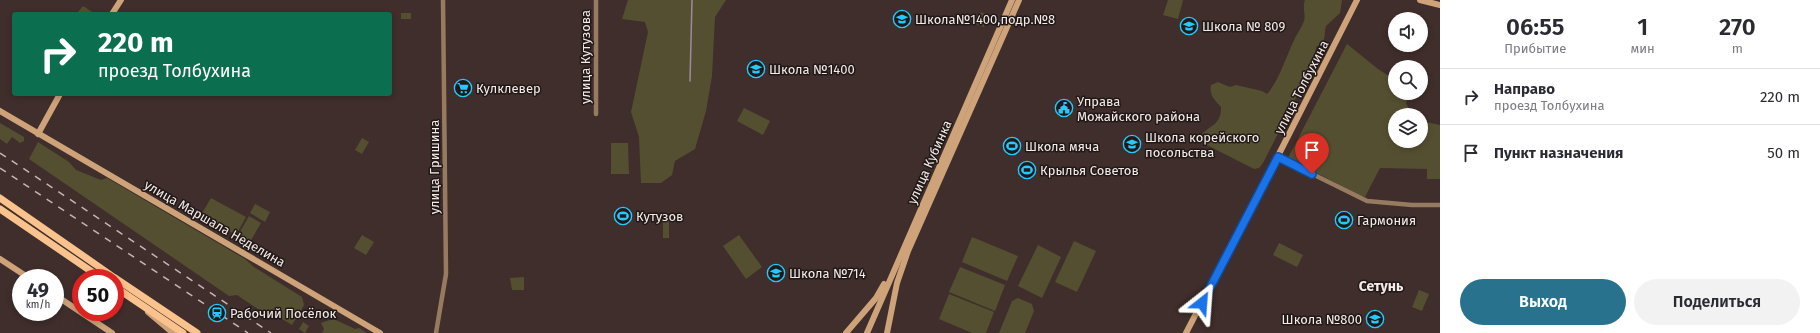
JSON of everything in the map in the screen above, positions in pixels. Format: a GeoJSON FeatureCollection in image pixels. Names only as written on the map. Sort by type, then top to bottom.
{"type":"FeatureCollection","features":[{"type":"Feature","properties":{"kind":"main road"},"geometry":{"type":"LineString","coordinates":[[0,198],[102,269]]}},
{"type":"Feature","properties":{"kind":"main road"},"geometry":{"type":"LineString","coordinates":[[0,209],[88,269]]}},
{"type":"Feature","properties":{"kind":"main road"},"geometry":{"type":"LineString","coordinates":[[124,284],[197,333]]}},
{"type":"Feature","properties":{"kind":"main road"},"geometry":{"type":"LineString","coordinates":[[124,293],[183,333]]}},
{"type":"Feature","properties":{"kind":"street"},"geometry":{"type":"LineString","coordinates":[[113,12],[121,0]]}},
{"type":"Feature","properties":{"kind":"street","name":"улица Гришина"},"geometry":{"type":"LineString","coordinates":[[436,333],[446,274],[443,0]]}},
{"type":"Feature","properties":{"kind":"street","name":"улица Кутузова"},"geometry":{"type":"LineString","coordinates":[[596,0],[596,114]]}},
{"type":"Feature","properties":{"kind":"street","name":"улица Кубинка"},"geometry":{"type":"LineString","coordinates":[[867,333],[1012,0]]}},
{"type":"Feature","properties":{"kind":"street"},"geometry":{"type":"LineString","coordinates":[[887,333],[897,284],[908,251],[1019,0]]}},
{"type":"Feature","properties":{"kind":"street","name":"улица Толбухина"},"geometry":{"type":"LineString","coordinates":[[1186,333],[1278,157],[1357,0]]}},
{"type":"Feature","properties":{"kind":"street"},"geometry":{"type":"LineString","coordinates":[[1420,0],[1440,5]]}},
{"type":"Feature","properties":{"kind":"street"},"geometry":{"type":"LineString","coordinates":[[38,134],[59,96]]}},
{"type":"Feature","properties":{"kind":"street","name":"улица Маршала Неделина"},"geometry":{"type":"LineString","coordinates":[[0,111],[380,333]]}},
{"type":"Feature","properties":{"kind":"street"},"geometry":{"type":"LineString","coordinates":[[1278,157],[1367,200],[1412,205],[1440,204]]}},
{"type":"Feature","properties":{"kind":"street"},"geometry":{"type":"LineString","coordinates":[[0,258],[16,269]]}},
{"type":"Feature","properties":{"kind":"street"},"geometry":{"type":"LineString","coordinates":[[846,333],[876,298],[897,262]]}},
{"type":"Feature","properties":{"kind":"street"},"geometry":{"type":"LineString","coordinates":[[127,295],[173,333]]}},
{"type":"Feature","properties":{"kind":"street"},"geometry":{"type":"LineString","coordinates":[[64,301],[112,333]]}},
{"type":"Feature","properties":{"kind":"shaded area"},"geometry":{"type":"Polygon","coordinates":[[[628,0],[726,0],[715,17],[712,76],[706,111],[695,149],[675,161],[672,175],[661,183],[641,183],[639,137],[631,112],[648,32],[645,22],[622,19],[628,0]]]}},
{"type":"Feature","properties":{"kind":"shaded area"},"geometry":{"type":"Polygon","coordinates":[[[1168,0],[1183,0],[1178,19],[1163,15],[1168,0]]]}},
{"type":"Feature","properties":{"kind":"shaded area"},"geometry":{"type":"Polygon","coordinates":[[[1305,0],[1342,0],[1340,13],[1326,26],[1324,40],[1316,47],[1315,60],[1263,163],[1259,168],[1254,169],[1203,143],[1200,137],[1217,122],[1221,107],[1211,94],[1211,85],[1218,82],[1230,87],[1236,85],[1262,91],[1267,94],[1279,75],[1303,23],[1305,0]]]}},
{"type":"Feature","properties":{"kind":"shaded area"},"geometry":{"type":"Polygon","coordinates":[[[83,6],[92,12],[78,12],[83,6]]]}},
{"type":"Feature","properties":{"kind":"shaded area"},"geometry":{"type":"Polygon","coordinates":[[[981,12],[989,16],[984,27],[976,24],[981,12]]]}},
{"type":"Feature","properties":{"kind":"shaded area"},"geometry":{"type":"Polygon","coordinates":[[[401,13],[411,13],[411,19],[401,19],[401,13]]]}},
{"type":"Feature","properties":{"kind":"shaded area"},"geometry":{"type":"Polygon","coordinates":[[[1347,44],[1388,75],[1388,100],[1407,100],[1406,103],[1408,108],[1388,108],[1388,148],[1428,148],[1428,122],[1440,125],[1440,179],[1427,179],[1427,169],[1380,168],[1365,197],[1288,158],[1347,44]]]}},
{"type":"Feature","properties":{"kind":"shaded area"},"geometry":{"type":"Polygon","coordinates":[[[744,108],[770,121],[763,135],[737,121],[744,108]]]}},
{"type":"Feature","properties":{"kind":"shaded area"},"geometry":{"type":"Polygon","coordinates":[[[0,123],[24,137],[24,141],[20,143],[12,137],[7,144],[0,139],[0,123]]]}},
{"type":"Feature","properties":{"kind":"shaded area"},"geometry":{"type":"Polygon","coordinates":[[[362,138],[369,142],[362,154],[355,150],[362,138]]]}},
{"type":"Feature","properties":{"kind":"shaded area"},"geometry":{"type":"Polygon","coordinates":[[[38,142],[69,162],[76,170],[101,180],[107,178],[245,259],[254,267],[302,297],[304,305],[292,325],[279,317],[273,319],[237,295],[229,296],[29,159],[38,142]]]}},
{"type":"Feature","properties":{"kind":"shaded area"},"geometry":{"type":"Polygon","coordinates":[[[611,143],[628,143],[629,174],[611,174],[611,143]]]}},
{"type":"Feature","properties":{"kind":"shaded area"},"geometry":{"type":"Polygon","coordinates":[[[211,198],[246,217],[236,235],[201,215],[211,198]]]}},
{"type":"Feature","properties":{"kind":"shaded area"},"geometry":{"type":"Polygon","coordinates":[[[255,204],[270,212],[265,222],[250,213],[255,204]]]}},
{"type":"Feature","properties":{"kind":"shaded area"},"geometry":{"type":"Polygon","coordinates":[[[663,215],[669,216],[669,238],[663,238],[663,215]]]}},
{"type":"Feature","properties":{"kind":"shaded area"},"geometry":{"type":"Polygon","coordinates":[[[249,216],[261,223],[250,242],[238,235],[249,216]]]}},
{"type":"Feature","properties":{"kind":"shaded area"},"geometry":{"type":"Polygon","coordinates":[[[362,235],[374,242],[366,255],[354,248],[362,235]]]}},
{"type":"Feature","properties":{"kind":"shaded area"},"geometry":{"type":"Polygon","coordinates":[[[739,235],[762,267],[746,279],[723,246],[739,235]]]}},
{"type":"Feature","properties":{"kind":"shaded area"},"geometry":{"type":"Polygon","coordinates":[[[972,237],[1018,256],[1007,281],[962,262],[972,237]]]}},
{"type":"Feature","properties":{"kind":"shaded area"},"geometry":{"type":"Polygon","coordinates":[[[1074,241],[1096,251],[1077,292],[1055,282],[1074,241]]]}},
{"type":"Feature","properties":{"kind":"shaded area"},"geometry":{"type":"Polygon","coordinates":[[[1279,243],[1303,255],[1297,267],[1273,255],[1279,243]]]}},
{"type":"Feature","properties":{"kind":"shaded area"},"geometry":{"type":"Polygon","coordinates":[[[1038,245],[1061,257],[1042,298],[1018,286],[1038,245]]]}},
{"type":"Feature","properties":{"kind":"shaded area"},"geometry":{"type":"Polygon","coordinates":[[[960,267],[1005,285],[995,311],[949,292],[960,267]]]}},
{"type":"Feature","properties":{"kind":"shaded area"},"geometry":{"type":"Polygon","coordinates":[[[524,277],[524,290],[512,290],[510,278],[524,277]]]}},
{"type":"Feature","properties":{"kind":"shaded area"},"geometry":{"type":"Polygon","coordinates":[[[1419,290],[1429,294],[1422,311],[1412,307],[1419,290]]]}},
{"type":"Feature","properties":{"kind":"shaded area"},"geometry":{"type":"Polygon","coordinates":[[[949,294],[994,312],[986,333],[972,333],[939,319],[949,294]]]}},
{"type":"Feature","properties":{"kind":"shaded area"},"geometry":{"type":"Polygon","coordinates":[[[1018,298],[1032,304],[1034,311],[1025,333],[999,333],[1012,301],[1018,298]]]}},
{"type":"Feature","properties":{"kind":"shaded area"},"geometry":{"type":"Polygon","coordinates":[[[336,320],[355,329],[359,328],[367,333],[322,333],[324,329],[321,323],[336,320]]]}},
{"type":"Feature","properties":{"kind":"shaded area"},"geometry":{"type":"Polygon","coordinates":[[[303,322],[309,326],[305,333],[299,329],[303,322]]]}},
{"type":"Feature","properties":{"kind":"waterway"},"geometry":{"type":"LineString","coordinates":[[690,81],[692,0]]}},
{"type":"Feature","properties":{"kind":"railway"},"geometry":{"type":"LineString","coordinates":[[0,153],[271,333]]}},
{"type":"Feature","properties":{"kind":"railway"},"geometry":{"type":"LineString","coordinates":[[0,168],[248,333]]}},
{"type":"Feature","properties":{"kind":"place","name":"Школа№1400,подр.№8"},"geometry":{"type":"Point","coordinates":[902,19]}},
{"type":"Feature","properties":{"kind":"place","name":"Школа № 809"},"geometry":{"type":"Point","coordinates":[1189,26]}},
{"type":"Feature","properties":{"kind":"place","name":"Школа №1400"},"geometry":{"type":"Point","coordinates":[756,69]}},
{"type":"Feature","properties":{"kind":"place","name":"Кулклевер"},"geometry":{"type":"Point","coordinates":[463,88]}},
{"type":"Feature","properties":{"kind":"place","name":"Управа Можайского района"},"geometry":{"type":"Point","coordinates":[1064,108]}},
{"type":"Feature","properties":{"kind":"place","name":"Школа корейского посольства"},"geometry":{"type":"Point","coordinates":[1132,144]}},
{"type":"Feature","properties":{"kind":"place","name":"Школа мяча"},"geometry":{"type":"Point","coordinates":[1012,146]}},
{"type":"Feature","properties":{"kind":"place","name":"Крылья Советов"},"geometry":{"type":"Point","coordinates":[1027,170]}},
{"type":"Feature","properties":{"kind":"place","name":"Кутузов"},"geometry":{"type":"Point","coordinates":[623,216]}},
{"type":"Feature","properties":{"kind":"place","name":"Гармония"},"geometry":{"type":"Point","coordinates":[1344,220]}},
{"type":"Feature","properties":{"kind":"place","name":"Школа №714"},"geometry":{"type":"Point","coordinates":[776,273]}},
{"type":"Feature","properties":{"kind":"place","name":"Рабочий Посёлок"},"geometry":{"type":"Point","coordinates":[217,313]}},
{"type":"Feature","properties":{"kind":"place","name":"Школа №800"},"geometry":{"type":"Point","coordinates":[1375,319]}},
{"type":"Feature","properties":{"kind":"district","name":"Сетунь"},"geometry":{"type":"Point","coordinates":[1381,286]}},
{"type":"Feature","properties":{"kind":"route"},"geometry":{"type":"LineString","coordinates":[[1202,303],[1278,157],[1312,174]]}}]}
